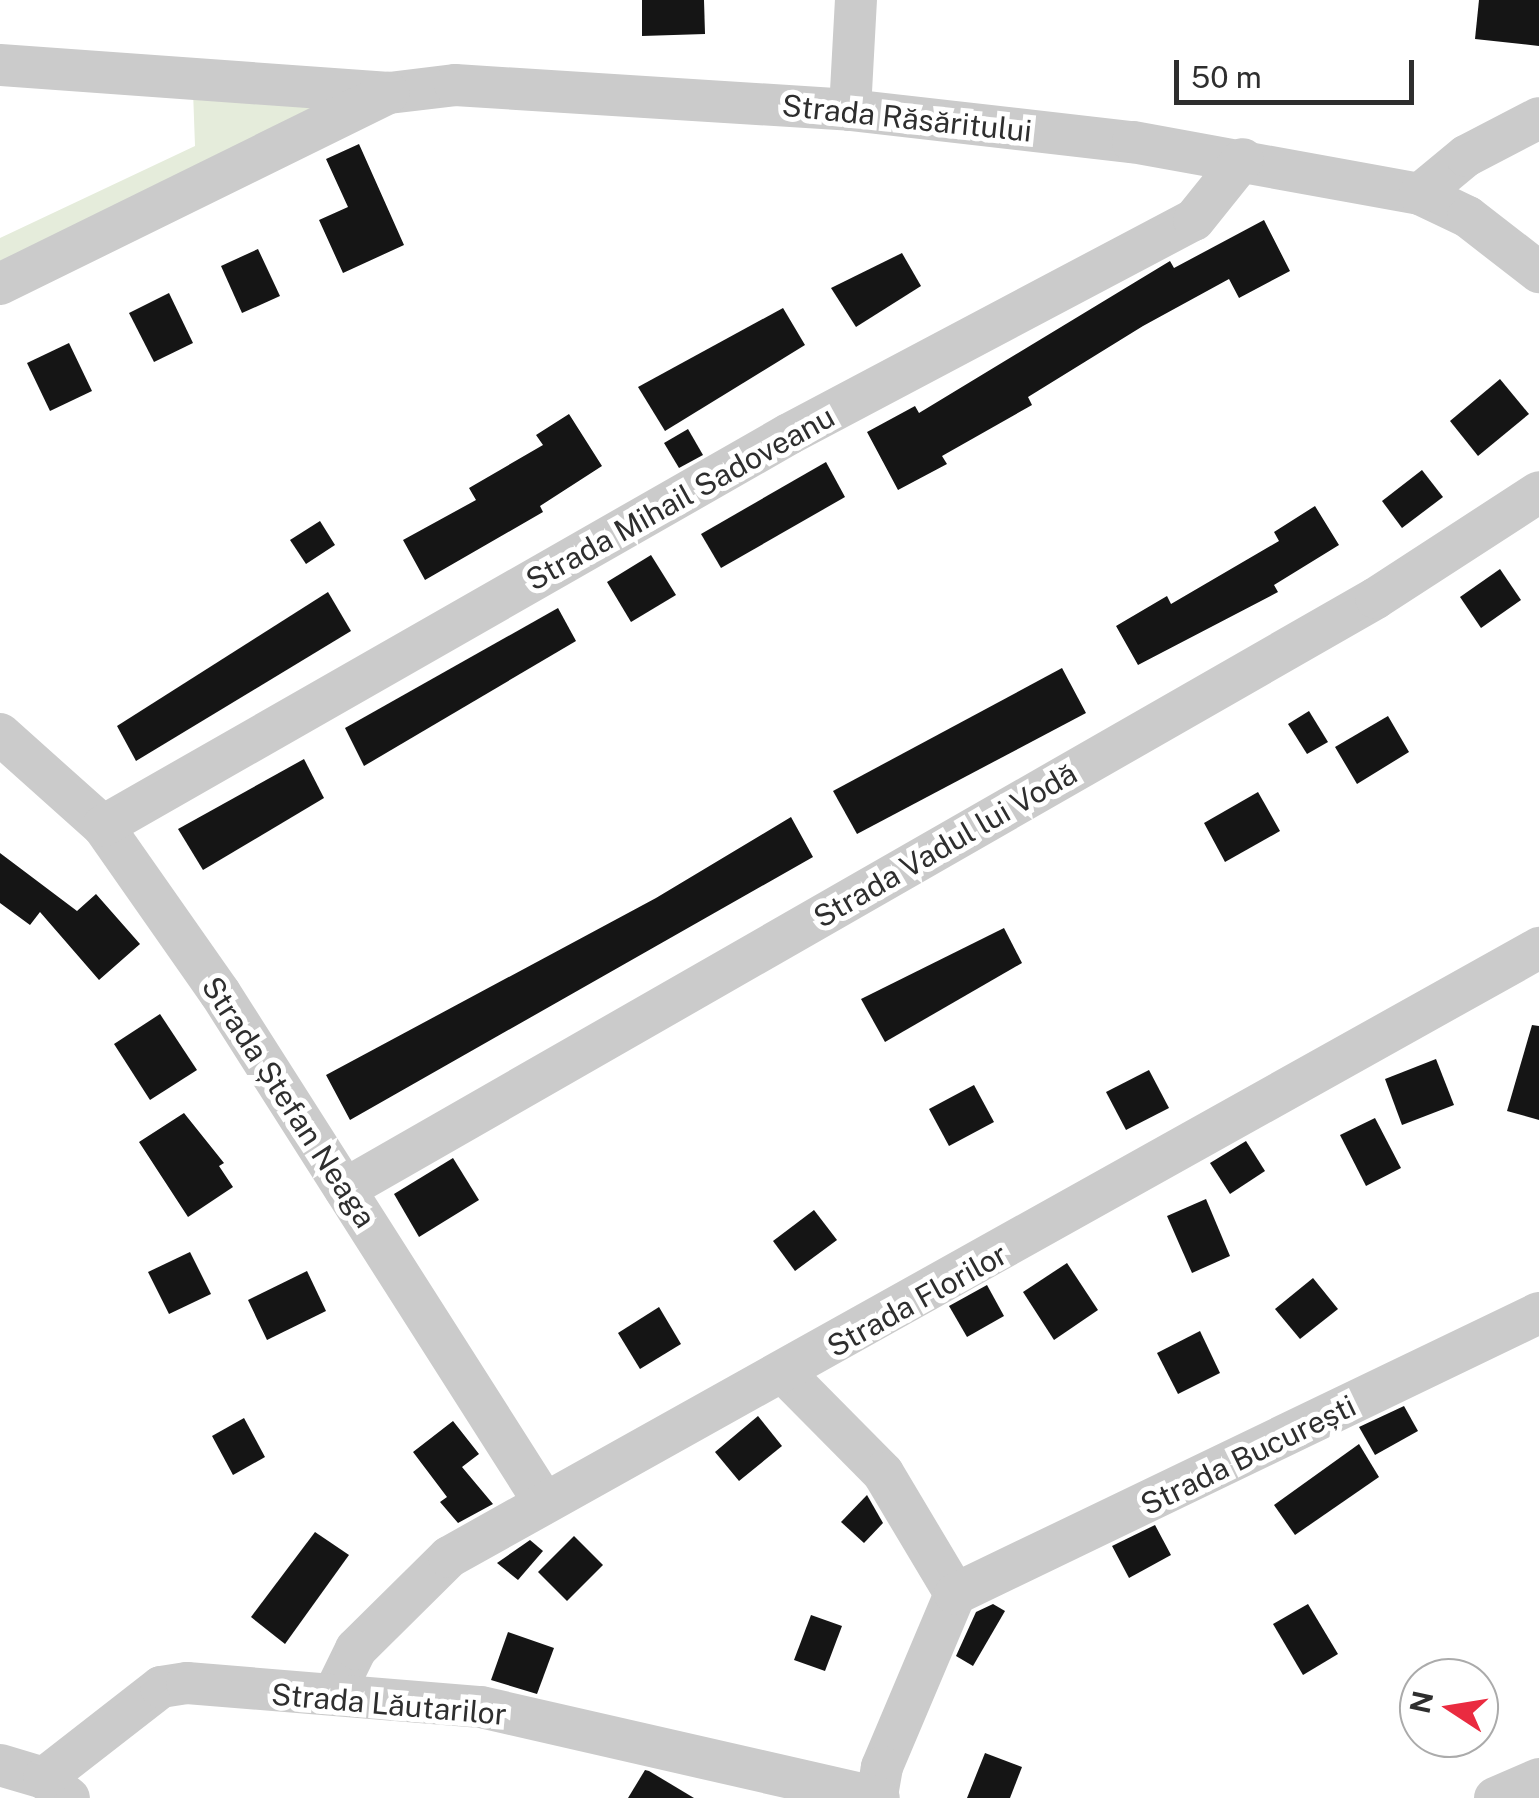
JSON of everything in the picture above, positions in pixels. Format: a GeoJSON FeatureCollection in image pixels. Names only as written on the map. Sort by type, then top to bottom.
{"type":"FeatureCollection","features":[{"type":"Feature","properties":{"kind":"street"},"geometry":{"type":"LineString","coordinates":[[850,110],[856,0]]}},
{"type":"Feature","properties":{"kind":"street","name":"Strada Răsăritului"},"geometry":{"type":"LineString","coordinates":[[0,65],[389,93],[455,85],[850,110],[1244,159],[1420,194],[1468,217],[1539,272]]}},
{"type":"Feature","properties":{"kind":"street","name":"Strada Răsăritului"},"geometry":{"type":"LineString","coordinates":[[0,284],[389,93]]}},
{"type":"Feature","properties":{"kind":"street"},"geometry":{"type":"LineString","coordinates":[[1420,194],[1466,156],[1539,118]]}},
{"type":"Feature","properties":{"kind":"street","name":"Strada Mihail Sadoveanu"},"geometry":{"type":"LineString","coordinates":[[103,826],[788,434],[1194,220],[1244,159]]}},
{"type":"Feature","properties":{"kind":"street","name":"Strada Vadul lui Vodă"},"geometry":{"type":"LineString","coordinates":[[345,1189],[1376,598],[1539,492]]}},
{"type":"Feature","properties":{"kind":"street","name":"Strada Ștefan Neaga"},"geometry":{"type":"LineString","coordinates":[[0,734],[103,826],[345,1189],[542,1500]]}},
{"type":"Feature","properties":{"kind":"street","name":"Strada Florilor"},"geometry":{"type":"LineString","coordinates":[[334,1694],[356,1649],[402,1598],[448,1557],[542,1500],[785,1374],[1539,948]]}},
{"type":"Feature","properties":{"kind":"street","name":"Strada București"},"geometry":{"type":"LineString","coordinates":[[956,1594],[1539,1313]]}},
{"type":"Feature","properties":{"kind":"street"},"geometry":{"type":"LineString","coordinates":[[785,1374],[884,1473],[956,1594]]}},
{"type":"Feature","properties":{"kind":"street","name":"Strada Lăutarilor"},"geometry":{"type":"LineString","coordinates":[[57,1788],[161,1687],[187,1683],[288,1696],[334,1694],[481,1707],[759,1786],[878,1796],[882,1767],[956,1594]]}},
{"type":"Feature","properties":{"kind":"street"},"geometry":{"type":"LineString","coordinates":[[0,1764],[57,1788]]}},
{"type":"Feature","properties":{"kind":"street"},"geometry":{"type":"LineString","coordinates":[[1494,1798],[1539,1779]]}},
{"type":"Feature","properties":{"kind":"green space"},"geometry":{"type":"Polygon","coordinates":[[[193,91],[337,103],[0,264],[0,238],[195,146],[193,91]]]}},
{"type":"Feature","properties":{"kind":"building"},"geometry":{"type":"Polygon","coordinates":[[[642,0],[704,0],[705,34],[642,36],[642,0]]]}},
{"type":"Feature","properties":{"kind":"building"},"geometry":{"type":"Polygon","coordinates":[[[1479,0],[1539,0],[1539,46],[1475,39],[1479,0]]]}},
{"type":"Feature","properties":{"kind":"building"},"geometry":{"type":"Polygon","coordinates":[[[359,144],[404,245],[343,273],[319,220],[348,207],[326,159],[359,144]]]}},
{"type":"Feature","properties":{"kind":"building"},"geometry":{"type":"Polygon","coordinates":[[[1264,220],[1290,271],[1239,298],[1229,279],[1143,326],[1028,397],[1032,405],[942,456],[947,464],[898,490],[867,432],[915,406],[919,413],[1170,261],[1174,268],[1264,220]]]}},
{"type":"Feature","properties":{"kind":"building"},"geometry":{"type":"Polygon","coordinates":[[[258,249],[280,296],[242,313],[221,266],[258,249]]]}},
{"type":"Feature","properties":{"kind":"building"},"geometry":{"type":"Polygon","coordinates":[[[902,253],[921,286],[856,327],[831,288],[902,253]]]}},
{"type":"Feature","properties":{"kind":"building"},"geometry":{"type":"Polygon","coordinates":[[[169,293],[193,343],[154,362],[129,313],[169,293]]]}},
{"type":"Feature","properties":{"kind":"building"},"geometry":{"type":"Polygon","coordinates":[[[783,308],[805,345],[665,431],[638,387],[783,308]]]}},
{"type":"Feature","properties":{"kind":"building"},"geometry":{"type":"Polygon","coordinates":[[[69,343],[92,391],[50,411],[27,363],[69,343]]]}},
{"type":"Feature","properties":{"kind":"building"},"geometry":{"type":"Polygon","coordinates":[[[1500,379],[1529,414],[1478,456],[1450,421],[1500,379]]]}},
{"type":"Feature","properties":{"kind":"building"},"geometry":{"type":"Polygon","coordinates":[[[569,414],[602,466],[540,506],[543,512],[425,580],[403,540],[476,500],[469,488],[543,445],[536,435],[569,414]]]}},
{"type":"Feature","properties":{"kind":"building"},"geometry":{"type":"Polygon","coordinates":[[[688,429],[703,455],[679,468],[664,443],[688,429]]]}},
{"type":"Feature","properties":{"kind":"building"},"geometry":{"type":"Polygon","coordinates":[[[826,462],[845,497],[721,568],[701,534],[826,462]]]}},
{"type":"Feature","properties":{"kind":"building"},"geometry":{"type":"Polygon","coordinates":[[[1422,470],[1443,497],[1402,528],[1382,501],[1422,470]]]}},
{"type":"Feature","properties":{"kind":"building"},"geometry":{"type":"Polygon","coordinates":[[[1315,506],[1339,545],[1274,585],[1278,592],[1138,665],[1116,626],[1167,596],[1171,604],[1279,541],[1274,532],[1315,506]]]}},
{"type":"Feature","properties":{"kind":"building"},"geometry":{"type":"Polygon","coordinates":[[[320,521],[335,545],[306,564],[290,540],[320,521]]]}},
{"type":"Feature","properties":{"kind":"building"},"geometry":{"type":"Polygon","coordinates":[[[651,555],[676,595],[631,622],[607,582],[651,555]]]}},
{"type":"Feature","properties":{"kind":"building"},"geometry":{"type":"Polygon","coordinates":[[[1500,569],[1521,600],[1481,628],[1460,597],[1500,569]]]}},
{"type":"Feature","properties":{"kind":"building"},"geometry":{"type":"Polygon","coordinates":[[[328,592],[351,631],[136,761],[117,726],[328,592]]]}},
{"type":"Feature","properties":{"kind":"building"},"geometry":{"type":"Polygon","coordinates":[[[558,608],[576,641],[364,766],[345,728],[558,608]]]}},
{"type":"Feature","properties":{"kind":"building"},"geometry":{"type":"Polygon","coordinates":[[[1062,668],[1086,713],[857,834],[833,791],[1062,668]]]}},
{"type":"Feature","properties":{"kind":"building"},"geometry":{"type":"Polygon","coordinates":[[[1309,711],[1328,742],[1307,754],[1288,724],[1309,711]]]}},
{"type":"Feature","properties":{"kind":"building"},"geometry":{"type":"Polygon","coordinates":[[[1388,716],[1409,752],[1357,784],[1335,747],[1388,716]]]}},
{"type":"Feature","properties":{"kind":"building"},"geometry":{"type":"Polygon","coordinates":[[[304,759],[324,798],[203,870],[178,829],[304,759]]]}},
{"type":"Feature","properties":{"kind":"building"},"geometry":{"type":"Polygon","coordinates":[[[1258,792],[1280,831],[1225,862],[1204,823],[1258,792]]]}},
{"type":"Feature","properties":{"kind":"building"},"geometry":{"type":"Polygon","coordinates":[[[791,817],[813,857],[350,1120],[326,1075],[656,898],[791,817]]]}},
{"type":"Feature","properties":{"kind":"building"},"geometry":{"type":"Polygon","coordinates":[[[0,853],[77,911],[96,894],[140,944],[99,980],[40,912],[30,925],[0,903],[0,853]]]}},
{"type":"Feature","properties":{"kind":"building"},"geometry":{"type":"Polygon","coordinates":[[[1004,928],[1022,963],[885,1042],[861,999],[1004,928]]]}},
{"type":"Feature","properties":{"kind":"building"},"geometry":{"type":"Polygon","coordinates":[[[160,1014],[197,1070],[150,1100],[114,1044],[160,1014]]]}},
{"type":"Feature","properties":{"kind":"building"},"geometry":{"type":"Polygon","coordinates":[[[1532,1025],[1539,1026],[1539,1120],[1507,1111],[1532,1025]]]}},
{"type":"Feature","properties":{"kind":"building"},"geometry":{"type":"Polygon","coordinates":[[[1436,1059],[1454,1105],[1402,1125],[1385,1079],[1436,1059]]]}},
{"type":"Feature","properties":{"kind":"building"},"geometry":{"type":"Polygon","coordinates":[[[1149,1070],[1169,1108],[1126,1130],[1106,1092],[1149,1070]]]}},
{"type":"Feature","properties":{"kind":"building"},"geometry":{"type":"Polygon","coordinates":[[[974,1085],[994,1122],[949,1146],[929,1109],[974,1085]]]}},
{"type":"Feature","properties":{"kind":"building"},"geometry":{"type":"Polygon","coordinates":[[[184,1113],[224,1163],[219,1166],[233,1187],[188,1217],[139,1142],[184,1113]]]}},
{"type":"Feature","properties":{"kind":"building"},"geometry":{"type":"Polygon","coordinates":[[[1375,1118],[1401,1168],[1366,1186],[1340,1135],[1375,1118]]]}},
{"type":"Feature","properties":{"kind":"building"},"geometry":{"type":"Polygon","coordinates":[[[1246,1141],[1265,1171],[1230,1194],[1210,1163],[1246,1141]]]}},
{"type":"Feature","properties":{"kind":"building"},"geometry":{"type":"Polygon","coordinates":[[[453,1158],[479,1200],[419,1237],[394,1194],[453,1158]]]}},
{"type":"Feature","properties":{"kind":"building"},"geometry":{"type":"Polygon","coordinates":[[[1206,1199],[1230,1256],[1192,1273],[1167,1216],[1206,1199]]]}},
{"type":"Feature","properties":{"kind":"building"},"geometry":{"type":"Polygon","coordinates":[[[814,1210],[837,1240],[795,1271],[773,1241],[814,1210]]]}},
{"type":"Feature","properties":{"kind":"building"},"geometry":{"type":"Polygon","coordinates":[[[190,1252],[211,1294],[169,1314],[148,1272],[190,1252]]]}},
{"type":"Feature","properties":{"kind":"building"},"geometry":{"type":"Polygon","coordinates":[[[1067,1263],[1098,1310],[1054,1340],[1023,1292],[1067,1263]]]}},
{"type":"Feature","properties":{"kind":"building"},"geometry":{"type":"Polygon","coordinates":[[[307,1271],[326,1311],[267,1340],[248,1300],[307,1271]]]}},
{"type":"Feature","properties":{"kind":"building"},"geometry":{"type":"Polygon","coordinates":[[[1313,1278],[1338,1309],[1300,1339],[1275,1309],[1313,1278]]]}},
{"type":"Feature","properties":{"kind":"building"},"geometry":{"type":"Polygon","coordinates":[[[987,1285],[1004,1316],[967,1337],[949,1306],[987,1285]]]}},
{"type":"Feature","properties":{"kind":"building"},"geometry":{"type":"Polygon","coordinates":[[[659,1307],[681,1344],[640,1369],[618,1333],[659,1307]]]}},
{"type":"Feature","properties":{"kind":"building"},"geometry":{"type":"Polygon","coordinates":[[[1200,1331],[1220,1373],[1178,1394],[1157,1353],[1200,1331]]]}},
{"type":"Feature","properties":{"kind":"building"},"geometry":{"type":"Polygon","coordinates":[[[1404,1406],[1418,1431],[1375,1455],[1359,1427],[1404,1406]]]}},
{"type":"Feature","properties":{"kind":"building"},"geometry":{"type":"Polygon","coordinates":[[[758,1416],[782,1446],[739,1481],[715,1452],[758,1416]]]}},
{"type":"Feature","properties":{"kind":"building"},"geometry":{"type":"Polygon","coordinates":[[[244,1418],[265,1457],[233,1475],[212,1436],[244,1418]]]}},
{"type":"Feature","properties":{"kind":"building"},"geometry":{"type":"Polygon","coordinates":[[[453,1421],[479,1454],[462,1467],[493,1504],[458,1523],[440,1502],[447,1497],[413,1452],[453,1421]]]}},
{"type":"Feature","properties":{"kind":"building"},"geometry":{"type":"Polygon","coordinates":[[[1359,1444],[1379,1477],[1295,1535],[1274,1505],[1359,1444]]]}},
{"type":"Feature","properties":{"kind":"building"},"geometry":{"type":"Polygon","coordinates":[[[867,1495],[883,1523],[864,1543],[841,1522],[867,1495]]]}},
{"type":"Feature","properties":{"kind":"building"},"geometry":{"type":"Polygon","coordinates":[[[1155,1525],[1171,1555],[1129,1578],[1112,1546],[1155,1525]]]}},
{"type":"Feature","properties":{"kind":"building"},"geometry":{"type":"Polygon","coordinates":[[[315,1532],[349,1555],[285,1644],[251,1617],[315,1532]]]}},
{"type":"Feature","properties":{"kind":"building"},"geometry":{"type":"Polygon","coordinates":[[[574,1536],[603,1565],[567,1601],[538,1572],[574,1536]]]}},
{"type":"Feature","properties":{"kind":"building"},"geometry":{"type":"Polygon","coordinates":[[[530,1540],[543,1551],[518,1580],[497,1563],[530,1540]]]}},
{"type":"Feature","properties":{"kind":"building"},"geometry":{"type":"Polygon","coordinates":[[[993,1604],[1005,1611],[973,1666],[956,1656],[976,1612],[993,1604]]]}},
{"type":"Feature","properties":{"kind":"building"},"geometry":{"type":"Polygon","coordinates":[[[1308,1604],[1338,1654],[1303,1675],[1273,1624],[1308,1604]]]}},
{"type":"Feature","properties":{"kind":"building"},"geometry":{"type":"Polygon","coordinates":[[[811,1615],[842,1626],[825,1671],[794,1660],[811,1615]]]}},
{"type":"Feature","properties":{"kind":"building"},"geometry":{"type":"Polygon","coordinates":[[[508,1632],[554,1648],[537,1694],[491,1680],[508,1632]]]}},
{"type":"Feature","properties":{"kind":"building"},"geometry":{"type":"Polygon","coordinates":[[[985,1753],[1022,1767],[1010,1798],[967,1798],[985,1753]]]}},
{"type":"Feature","properties":{"kind":"building"},"geometry":{"type":"Polygon","coordinates":[[[645,1770],[649,1771],[694,1798],[628,1798],[645,1770]]]}}]}
